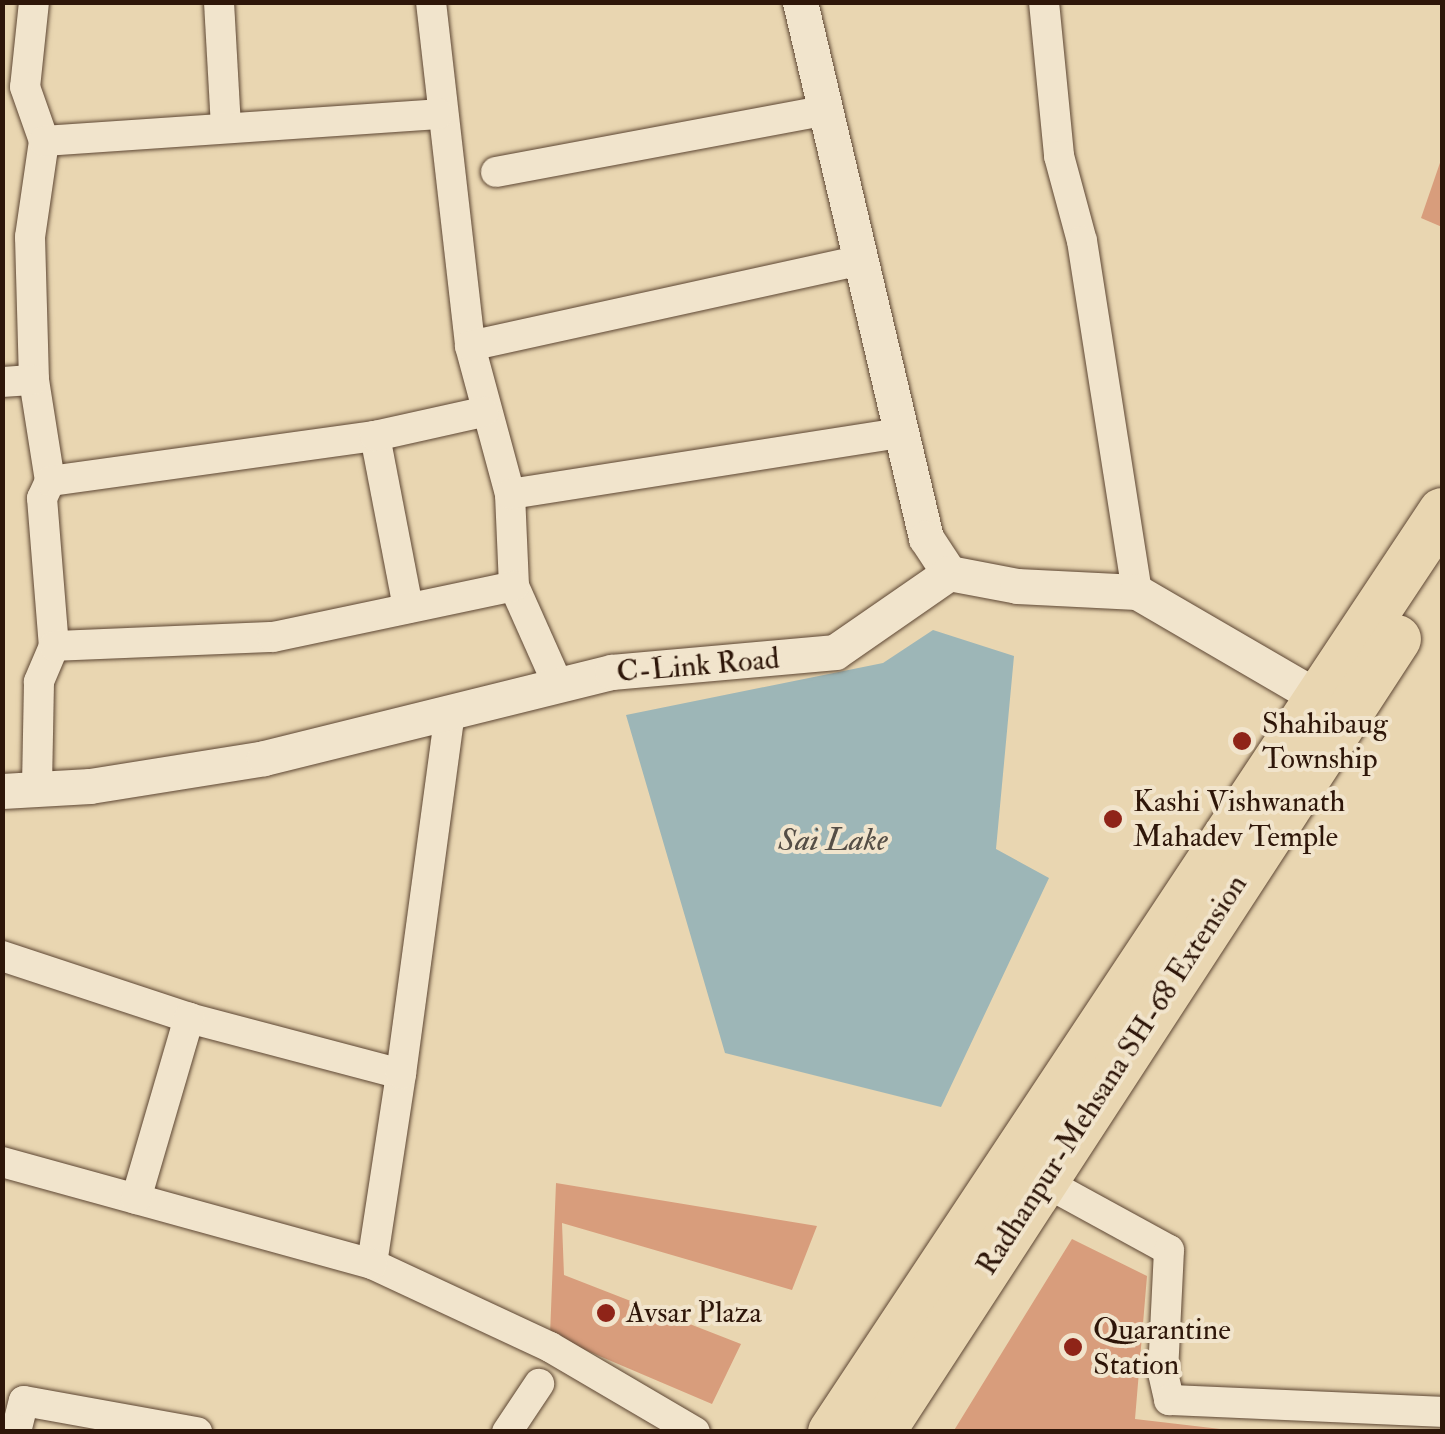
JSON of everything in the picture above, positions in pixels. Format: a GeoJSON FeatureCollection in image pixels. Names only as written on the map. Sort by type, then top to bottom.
{"type":"FeatureCollection","features":[{"type":"Feature","properties":{"kind":"highway"},"geometry":{"type":"LineString","coordinates":[[1333,706],[1442,512]]}},
{"type":"Feature","properties":{"kind":"highway","name":"Radhanpur-Mehsana SH-68 Extension"},"geometry":{"type":"LineString","coordinates":[[880,1432],[1026,1171],[1333,706],[1442,569]]}},
{"type":"Feature","properties":{"kind":"highway"},"geometry":{"type":"LineString","coordinates":[[832,1432],[1026,1171]]}},
{"type":"Feature","properties":{"kind":"street"},"geometry":{"type":"LineString","coordinates":[[20,790],[39,682],[54,646],[42,498],[50,482],[16,238],[44,141],[14,88],[34,2]]}},
{"type":"Feature","properties":{"kind":"street"},"geometry":{"type":"LineString","coordinates":[[219,2],[226,128]]}},
{"type":"Feature","properties":{"kind":"street"},"geometry":{"type":"LineString","coordinates":[[431,2],[438,114],[470,346],[483,412],[510,494],[514,586],[558,685]]}},
{"type":"Feature","properties":{"kind":"street"},"geometry":{"type":"LineString","coordinates":[[800,2],[858,262],[926,538],[949,573],[1137,592],[1333,706]]}},
{"type":"Feature","properties":{"kind":"street"},"geometry":{"type":"LineString","coordinates":[[1044,2],[1059,156],[1082,241],[1137,592]]}},
{"type":"Feature","properties":{"kind":"street"},"geometry":{"type":"LineString","coordinates":[[496,172],[826,110]]}},
{"type":"Feature","properties":{"kind":"street"},"geometry":{"type":"LineString","coordinates":[[44,141],[438,114]]}},
{"type":"Feature","properties":{"kind":"street"},"geometry":{"type":"LineString","coordinates":[[470,346],[858,262]]}},
{"type":"Feature","properties":{"kind":"street"},"geometry":{"type":"LineString","coordinates":[[2,382],[34,380]]}},
{"type":"Feature","properties":{"kind":"street"},"geometry":{"type":"LineString","coordinates":[[50,482],[374,436],[483,412]]}},
{"type":"Feature","properties":{"kind":"street"},"geometry":{"type":"LineString","coordinates":[[510,494],[900,433]]}},
{"type":"Feature","properties":{"kind":"street"},"geometry":{"type":"LineString","coordinates":[[374,436],[408,608]]}},
{"type":"Feature","properties":{"kind":"street","name":"C-Link Road"},"geometry":{"type":"LineString","coordinates":[[20,790],[264,758],[612,672],[836,652],[949,573]]}},
{"type":"Feature","properties":{"kind":"street"},"geometry":{"type":"LineString","coordinates":[[54,646],[273,638],[514,586]]}},
{"type":"Feature","properties":{"kind":"street"},"geometry":{"type":"LineString","coordinates":[[372,1264],[450,711]]}},
{"type":"Feature","properties":{"kind":"street"},"geometry":{"type":"LineString","coordinates":[[2,956],[190,1018],[400,1074]]}},
{"type":"Feature","properties":{"kind":"street"},"geometry":{"type":"LineString","coordinates":[[136,1199],[190,1018]]}},
{"type":"Feature","properties":{"kind":"street"},"geometry":{"type":"LineString","coordinates":[[2,1162],[372,1264],[550,1347],[695,1432]]}},
{"type":"Feature","properties":{"kind":"street"},"geometry":{"type":"LineString","coordinates":[[1026,1171],[1169,1250],[1162,1374],[1169,1400],[1442,1412]]}},
{"type":"Feature","properties":{"kind":"street"},"geometry":{"type":"LineString","coordinates":[[508,1432],[539,1384]]}},
{"type":"Feature","properties":{"kind":"street"},"geometry":{"type":"LineString","coordinates":[[16,1432],[24,1401],[198,1432]]}},
{"type":"Feature","properties":{"kind":"water","name":"Sai Lake"},"geometry":{"type":"Polygon","coordinates":[[[933,630],[1014,656],[996,849],[1049,878],[941,1107],[725,1053],[626,715],[883,663],[933,630]]]}},
{"type":"Feature","properties":{"kind":"building"},"geometry":{"type":"Polygon","coordinates":[[[1442,157],[1442,227],[1421,218],[1442,157]]]}},
{"type":"Feature","properties":{"kind":"building","name":"Avsar Plaza"},"geometry":{"type":"Polygon","coordinates":[[[556,1183],[817,1226],[792,1290],[562,1223],[564,1275],[741,1344],[712,1404],[550,1335],[556,1183]]]}},
{"type":"Feature","properties":{"kind":"building","name":"Quarantine Station"},"geometry":{"type":"Polygon","coordinates":[[[1072,1239],[1147,1276],[1135,1419],[1246,1432],[953,1432],[1072,1239]]]}},
{"type":"Feature","properties":{"kind":"place","name":"Shahibaug Township"},"geometry":{"type":"Point","coordinates":[1242,741]}},
{"type":"Feature","properties":{"kind":"place","name":"Kashi Vishwanath Mahadev Temple"},"geometry":{"type":"Point","coordinates":[1113,819]}},
{"type":"Feature","properties":{"kind":"place","name":"Avsar Plaza"},"geometry":{"type":"Point","coordinates":[606,1313]}},
{"type":"Feature","properties":{"kind":"place","name":"Quarantine Station"},"geometry":{"type":"Point","coordinates":[1073,1347]}}]}
